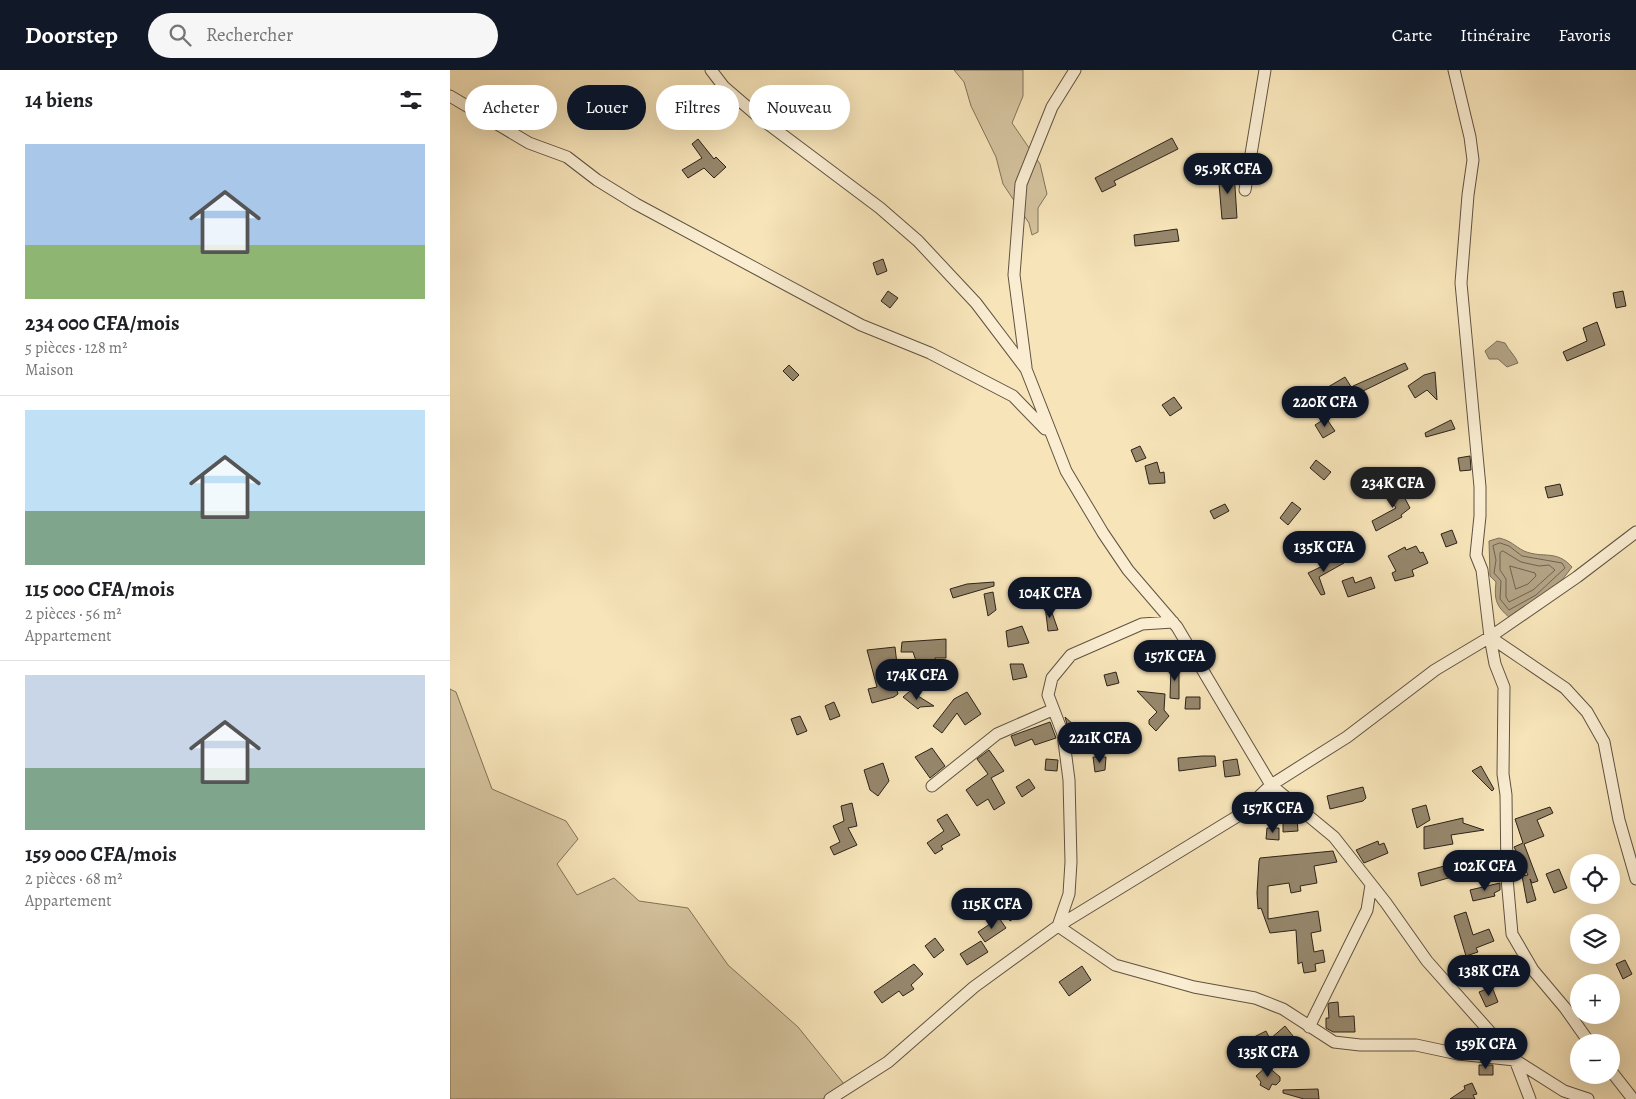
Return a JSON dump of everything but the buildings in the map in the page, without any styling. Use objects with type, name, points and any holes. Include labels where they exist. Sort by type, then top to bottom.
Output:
[{"type":"street","points":[[711,70],[724,87],[760,118],[880,208],[918,241],[976,303],[1026,369]]},
{"type":"street","points":[[1075,70],[1052,107],[1021,184],[1014,275],[1026,369],[1051,437],[1066,471],[1103,533],[1128,570],[1185,638],[1271,786],[1334,838],[1427,961],[1515,1060],[1574,1099]]},
{"type":"street","points":[[1245,190],[1265,70]]},
{"type":"street","points":[[1454,70],[1470,137],[1473,160],[1468,195],[1461,283],[1480,481],[1480,516],[1476,555],[1482,570],[1495,664],[1504,687],[1502,774],[1506,795],[1507,878],[1512,934],[1532,970],[1565,1008],[1583,1034]]},
{"type":"street","points":[[450,96],[528,143],[567,157],[597,180],[636,204],[861,325],[930,353],[1013,396],[1030,412],[1051,437]]},
{"type":"street","points":[[830,1099],[888,1062],[974,987],[1058,926],[1241,814],[1271,786],[1347,737],[1436,670],[1490,637],[1577,577],[1636,532]]},
{"type":"street","points":[[1058,926],[1069,894],[1071,842],[1069,780],[1063,734],[1052,710],[1048,695],[1052,678],[1070,655],[1142,624],[1173,622]]},
{"type":"street","points":[[1490,637],[1565,688],[1591,720],[1604,742],[1619,820],[1636,879]]},
{"type":"street","points":[[932,786],[997,734],[1052,710]]},
{"type":"street","points":[[1309,1027],[1367,910],[1371,885]]},
{"type":"street","points":[[1058,926],[1115,966],[1194,987],[1253,997],[1283,1009],[1334,1042],[1360,1045],[1416,1045],[1458,1054],[1515,1060]]},
{"type":"street","points":[[1515,1060],[1530,1099]]},
{"type":"street","points":[[1620,1082],[1634,1099]]},
{"type":"street","points":[[1564,1091],[1588,1099]]},
{"type":"shaded area","points":[[954,70],[1023,70],[1023,96],[1012,123],[1040,164],[1047,194],[1038,208],[1038,232],[1032,235],[1029,223],[1003,184],[996,157],[971,106],[964,82]]},
{"type":"shaded area","points":[[450,689],[456,692],[492,789],[566,821],[578,839],[557,864],[577,895],[614,878],[639,901],[688,908],[728,965],[798,1027],[844,1084],[823,1099],[450,1099]]},
{"type":"water","points":[[1497,341],[1505,343],[1518,363],[1507,367],[1498,359],[1489,359],[1485,351]]},
{"type":"water","points":[[1499,538],[1524,551],[1555,556],[1566,561],[1572,567],[1562,580],[1510,618],[1497,602],[1495,594],[1496,582],[1490,576],[1489,541]]}]
